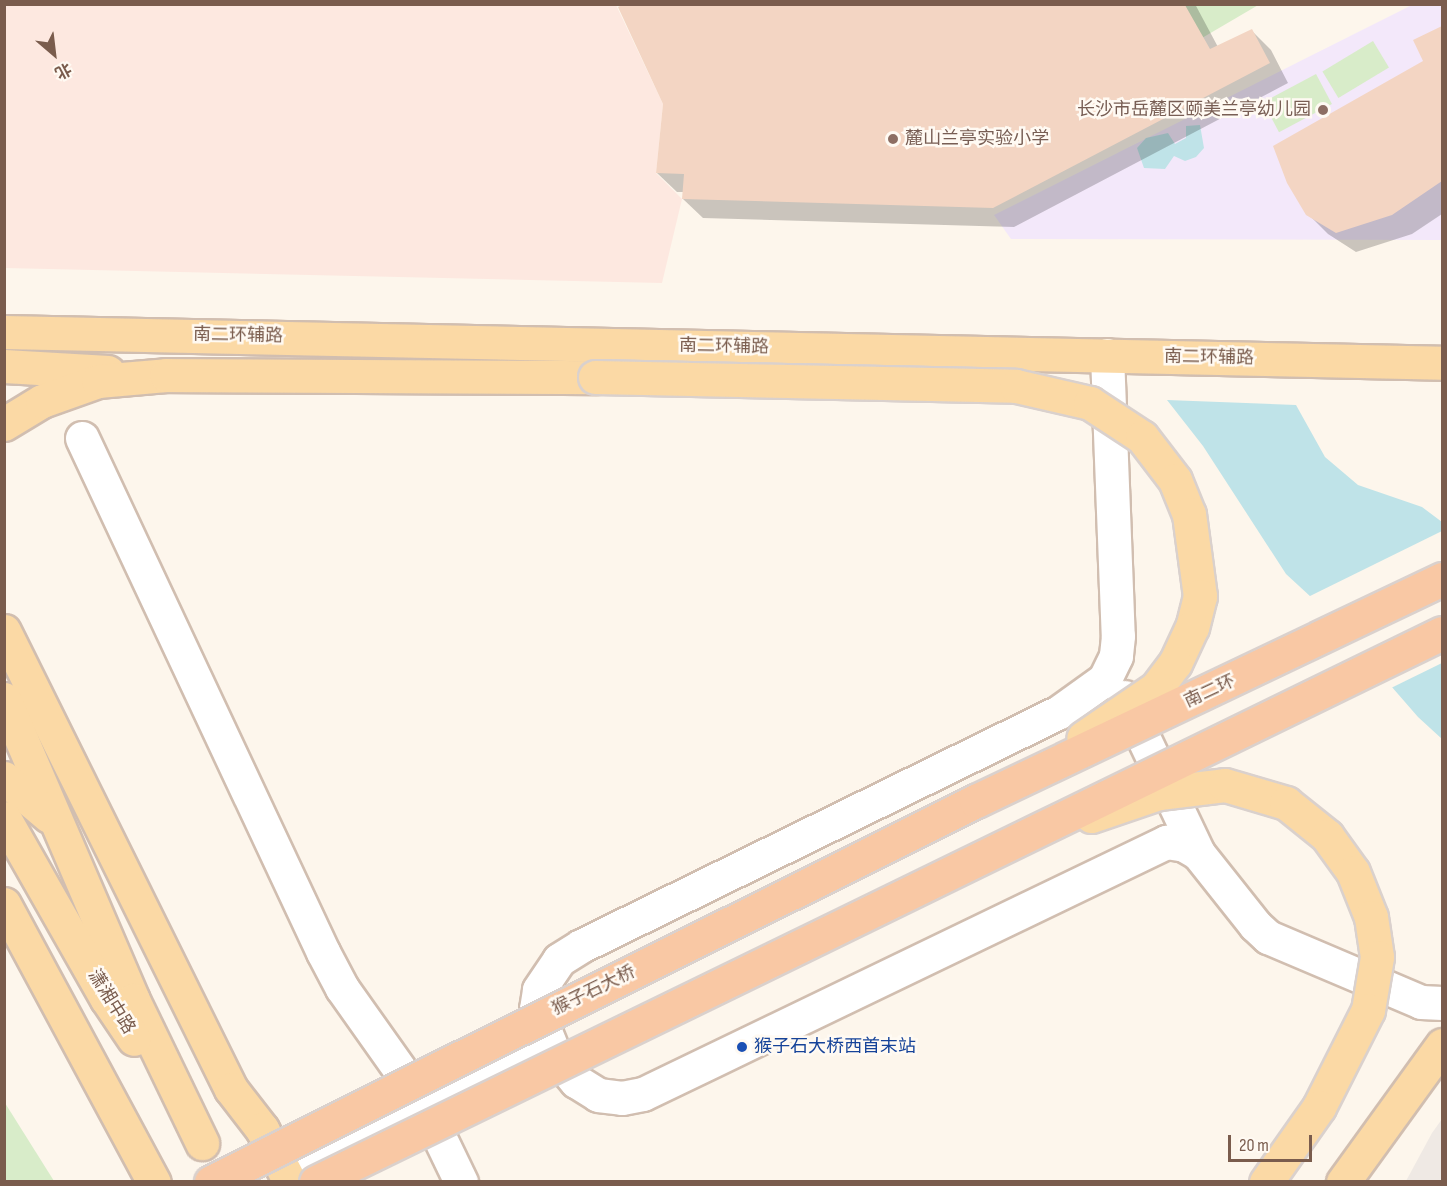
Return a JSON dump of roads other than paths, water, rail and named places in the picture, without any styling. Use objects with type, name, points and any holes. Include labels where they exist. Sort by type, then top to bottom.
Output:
[{"type":"highway","name":"南二环","points":[[976,801],[1443,579]]},
{"type":"highway","points":[[295,1173],[1001,845],[1443,633]]},
{"type":"highway","name":"猴子石大桥","points":[[211,1182],[976,801]]},
{"type":"main road","name":"南二环辅路","points":[[4,332],[1443,363]]},
{"type":"main road","points":[[4,366],[166,375],[595,377],[1016,386],[1090,403],[1142,437],[1175,480],[1189,514],[1200,596],[1183,645],[1156,688],[1111,721],[976,801]]},
{"type":"main road","points":[[4,424],[42,401],[98,381],[166,375]]},
{"type":"main road","points":[[4,631],[231,1089],[295,1173]]},
{"type":"main road","points":[[4,699],[133,1000],[202,1143]]},
{"type":"main road","points":[[4,778],[55,821],[122,867]]},
{"type":"main road","points":[[1001,845],[1159,793],[1225,785],[1286,803],[1327,836],[1353,872],[1371,917],[1377,957],[1368,1010],[1320,1107],[1266,1182]]},
{"type":"main road","name":"潇湘中路","points":[[4,818],[106,999],[202,1143],[225,1182]]},
{"type":"main road","points":[[4,903],[154,1182]]},
{"type":"main road","points":[[1343,1182],[1443,1045]]},
{"type":"street","points":[[1107,355],[1118,636],[1112,670],[1094,690],[1059,712],[581,946],[559,960],[539,990],[536,1009],[539,1024],[555,1056],[576,1081],[598,1095],[622,1098],[643,1094],[1147,849],[1166,842],[1184,845],[1198,853]]},
{"type":"street","points":[[82,438],[322,952],[342,988],[422,1101],[461,1182]]},
{"type":"street","points":[[1112,670],[1198,853],[1268,937],[1421,1002],[1443,1003]]},
{"type":"street","points":[[295,1173],[422,1101],[517,1054],[539,1024]]},
{"type":"street","points":[[517,1054],[555,1056]]},
{"type":"street","points":[[1355,1182],[1370,1148]]},
{"type":"water","points":[[1200,125],[1204,148],[1196,157],[1185,161],[1174,156],[1165,169],[1144,168],[1137,148],[1146,138],[1168,133],[1175,144],[1186,138],[1186,126]]},
{"type":"water","points":[[1167,400],[1296,405],[1325,457],[1358,485],[1422,507],[1442,522],[1442,739],[1418,717],[1324,609],[1286,574],[1203,446]]},
{"type":"place","name":"长沙市岳麓区颐美兰亭幼儿园","points":[[1323,110]]},
{"type":"place","name":"麓山兰亭实验小学","points":[[893,139]]},
{"type":"place","name":"猴子石大桥西首末站","points":[[742,1047]]}]
